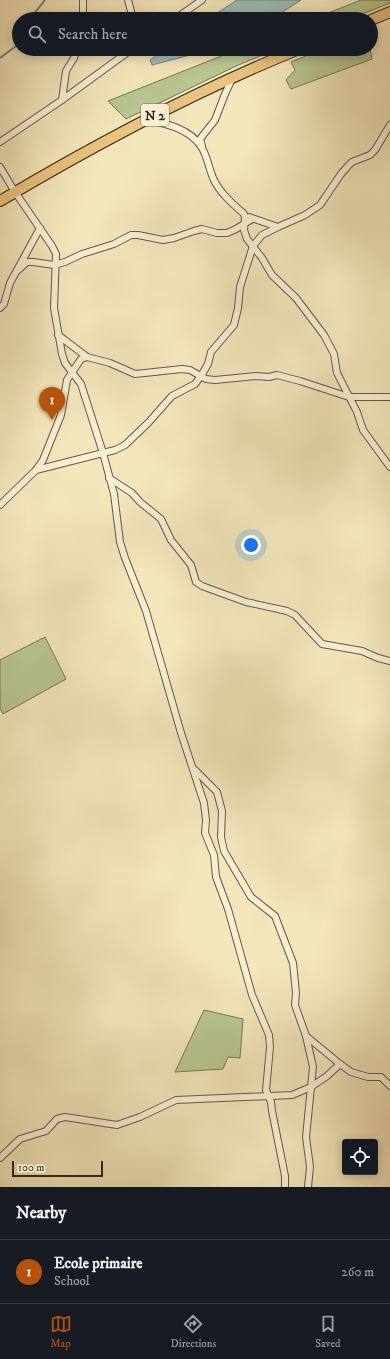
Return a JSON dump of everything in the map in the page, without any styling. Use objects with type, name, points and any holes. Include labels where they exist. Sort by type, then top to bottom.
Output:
[{"type":"main road","points":[[378,17],[390,12]]},
{"type":"main road","name":"N 2","points":[[0,200],[97,145],[145,120],[232,78],[283,56]]},
{"type":"street","points":[[83,0],[83,12]]},
{"type":"street","points":[[128,0],[131,12]]},
{"type":"street","points":[[185,12],[202,0]]},
{"type":"street","points":[[62,100],[66,71],[75,56]]},
{"type":"street","points":[[0,142],[123,56]]},
{"type":"street","points":[[232,78],[215,120],[200,139],[202,148],[213,180],[244,214],[252,219],[278,227]]},
{"type":"street","points":[[145,120],[172,126],[194,139],[202,148]]},
{"type":"street","points":[[36,470],[115,450],[125,445],[148,423],[172,396],[195,384],[208,364],[211,352],[234,325],[238,308],[240,287],[252,246],[262,235],[305,215],[320,205],[341,174],[352,162],[370,155],[375,150],[390,125]]},
{"type":"street","points":[[0,167],[56,254],[53,300],[63,359],[65,364],[81,384],[103,453],[114,494],[120,542],[124,558],[146,611],[181,733],[204,804],[206,820],[205,833],[214,855],[216,876],[228,909],[252,995],[269,1035],[270,1047],[266,1090],[272,1102],[272,1111],[285,1176],[285,1187]]},
{"type":"street","points":[[244,214],[244,230],[247,239],[262,258],[272,275],[296,298],[324,335],[334,354],[337,373],[357,412],[363,430],[390,467]]},
{"type":"street","points":[[17,271],[28,262],[56,265],[82,254],[114,244],[131,235],[164,240],[202,229],[217,233],[227,233],[252,219]]},
{"type":"street","points":[[0,308],[4,304],[10,283],[40,228]]},
{"type":"street","points":[[58,335],[87,356],[110,363],[135,374],[182,369],[190,370],[206,379],[215,380],[256,376],[269,377],[277,375],[349,397],[390,397]]},
{"type":"street","points":[[0,505],[36,470],[52,440],[58,421],[67,380],[81,359],[87,356]]},
{"type":"street","points":[[109,478],[132,493],[140,502],[161,519],[171,540],[191,565],[196,582],[202,586],[246,602],[286,611],[295,615],[322,644],[362,651],[378,658],[390,661]]},
{"type":"street","points":[[192,768],[216,792],[220,800],[222,810],[221,837],[224,851],[251,897],[275,916],[293,963],[296,993],[295,1004],[306,1036],[313,1067],[306,1137],[310,1167],[308,1187]]},
{"type":"street","points":[[306,1036],[351,1072],[381,1077],[390,1086]]},
{"type":"street","points":[[0,1158],[20,1139],[46,1131],[58,1119],[66,1117],[117,1125],[140,1117],[176,1100],[292,1096],[311,1087],[327,1076],[340,1064]]},
{"type":"green space","points":[[361,0],[390,0],[390,3],[368,12],[331,12]]},
{"type":"green space","points":[[221,56],[260,56],[236,66],[126,119],[108,101]]},
{"type":"green space","points":[[306,56],[371,56],[372,59],[291,89],[286,80],[295,70],[291,62]]},
{"type":"green space","points":[[45,637],[66,679],[3,714],[0,708],[0,660]]},
{"type":"green space","points":[[204,1010],[243,1019],[240,1058],[228,1057],[223,1069],[175,1072]]},
{"type":"water","points":[[237,0],[301,0],[283,12],[219,12]]},
{"type":"water","points":[[155,56],[186,56],[152,65],[150,60]]},
{"type":"waterway","points":[[36,12],[45,0]]},
{"type":"waterway","points":[[0,58],[12,49]]},
{"type":"place","name":"Ecole primaire","points":[[52,420]]}]
